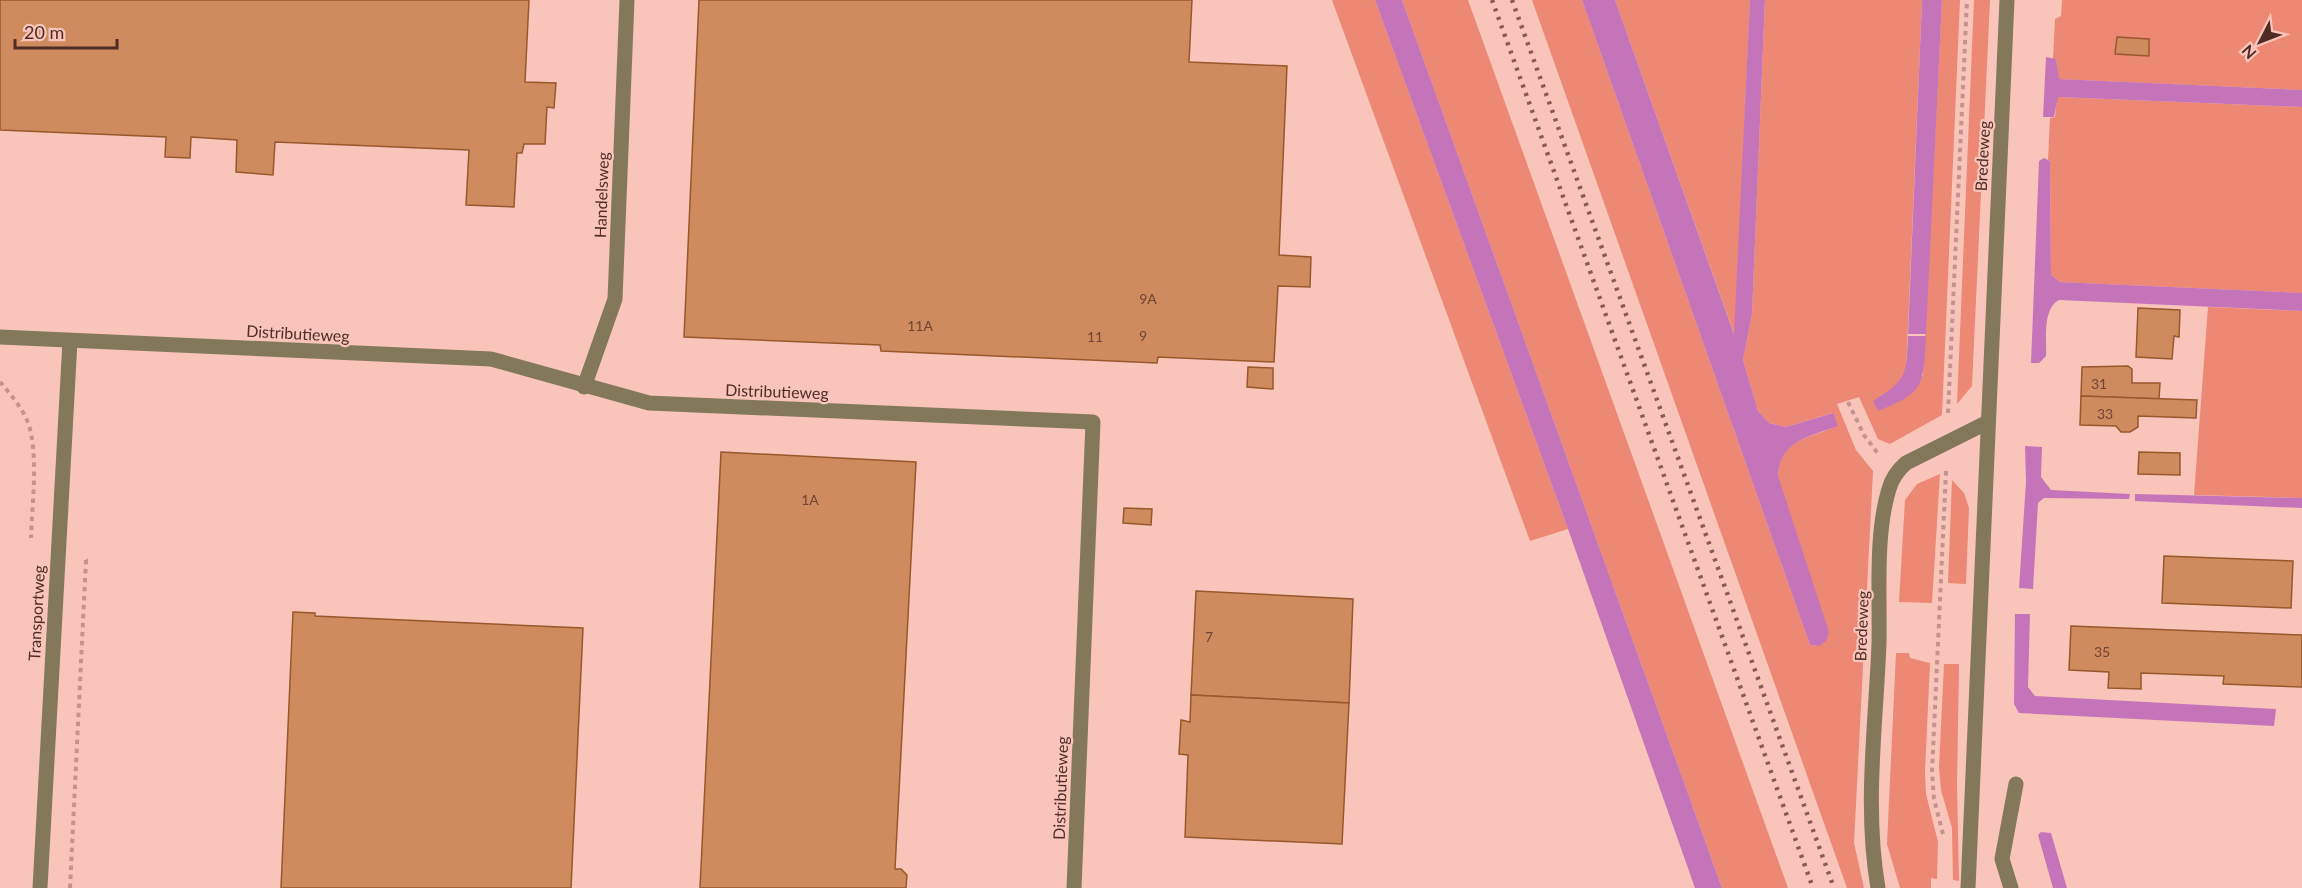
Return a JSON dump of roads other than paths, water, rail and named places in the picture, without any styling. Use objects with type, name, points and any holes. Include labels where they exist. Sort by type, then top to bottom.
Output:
[{"type":"street","name":"Handelsweg","points":[[584,387],[615,299],[627,0]]},
{"type":"street","name":"Bredeweg","points":[[1968,888],[2007,0]]},
{"type":"street","name":"Distributieweg","points":[[0,337],[491,359],[584,387],[649,403],[1093,422],[1074,888]]},
{"type":"street","name":"Transportweg","points":[[40,888],[70,341]]},
{"type":"street","name":"Bredeweg","points":[[1878,888],[1874,864],[1871,787],[1886,500],[1897,472],[1917,456],[1988,422]]},
{"type":"street","points":[[2011,888],[2002,859],[2016,784]]},
{"type":"railway","points":[[1492,0],[1813,888]]},
{"type":"railway","points":[[1512,0],[1834,888]]}]
